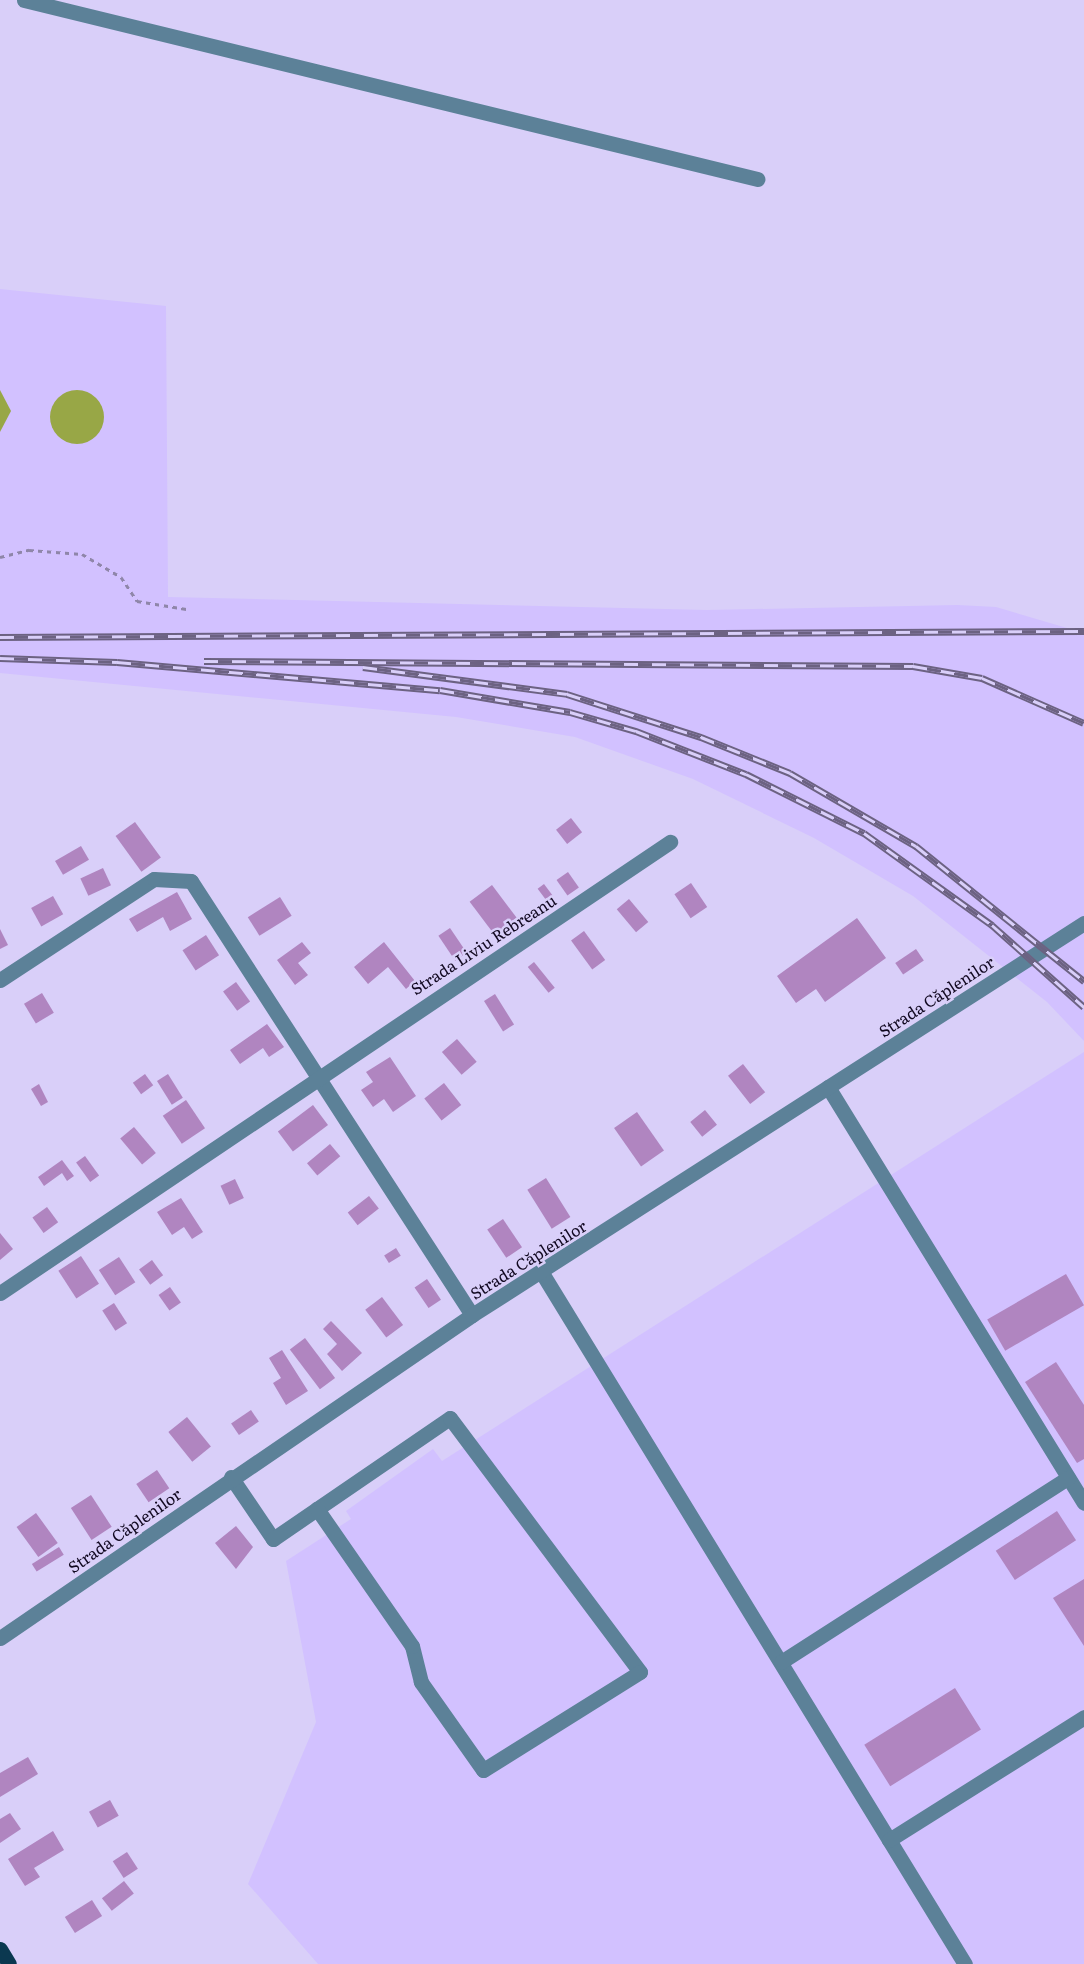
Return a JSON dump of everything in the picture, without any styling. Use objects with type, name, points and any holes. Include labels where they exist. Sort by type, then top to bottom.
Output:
[{"type":"main road","points":[[0,1948],[9,1964]]},
{"type":"street","points":[[24,0],[757,179]]},
{"type":"street","name":"Strada Liviu Rebreanu","points":[[0,1293],[316,1076],[670,842]]},
{"type":"street","points":[[0,980],[154,879],[191,881],[472,1315]]},
{"type":"street","name":"Strada Căplenilor","points":[[0,1638],[231,1477],[472,1315],[542,1273],[1084,923]]},
{"type":"street","points":[[828,1087],[1084,1503]]},
{"type":"street","points":[[542,1273],[966,1964]]},
{"type":"street","points":[[231,1477],[273,1539],[450,1418],[640,1672],[483,1770],[421,1682],[412,1646],[317,1509]]},
{"type":"street","points":[[781,1662],[1068,1478]]},
{"type":"street","points":[[890,1840],[1084,1717]]},
{"type":"path","points":[[0,557],[29,550],[82,554],[121,577],[138,601],[186,609]]},
{"type":"shaded area","points":[[0,289],[166,306],[168,597],[707,610],[957,605],[996,607],[1084,633],[1084,1041],[1047,1002],[913,896],[814,838],[693,779],[575,737],[456,717],[0,673]]},
{"type":"shaded area","points":[[0,390],[11,411],[0,432]]},
{"type":"shaded area","points":[[77,390],[87,392],[96,398],[102,407],[104,417],[102,427],[96,436],[87,442],[77,444],[67,442],[58,436],[52,427],[50,417],[52,407],[58,398],[67,392]]},
{"type":"shaded area","points":[[1084,1052],[1084,1964],[318,1964],[248,1884],[316,1722],[286,1561],[351,1519],[346,1511],[433,1449],[442,1461]]},
{"type":"building","points":[[571,818],[582,832],[567,844],[556,830]]},
{"type":"building","points":[[135,822],[161,858],[141,872],[116,836]]},
{"type":"building","points":[[81,846],[89,860],[63,875],[55,861]]},
{"type":"building","points":[[103,868],[111,885],[88,896],[80,879]]},
{"type":"building","points":[[568,872],[579,888],[567,896],[557,880]]},
{"type":"building","points":[[691,883],[707,907],[691,918],[674,894]]},
{"type":"building","points":[[544,884],[553,896],[547,901],[538,889]]},
{"type":"building","points":[[492,885],[517,918],[494,935],[470,902]]},
{"type":"building","points":[[177,892],[192,919],[170,931],[163,917],[137,932],[129,919]]},
{"type":"building","points":[[53,896],[63,914],[41,926],[31,908]]},
{"type":"building","points":[[280,897],[292,916],[259,936],[248,917]]},
{"type":"building","points":[[629,899],[648,922],[636,932],[617,909]]},
{"type":"building","points":[[857,918],[886,958],[825,1002],[816,989],[796,1003],[777,976]]},
{"type":"building","points":[[450,928],[467,953],[455,961],[438,936]]},
{"type":"building","points":[[0,929],[8,945],[0,949]]},
{"type":"building","points":[[584,931],[605,960],[592,970],[571,940]]},
{"type":"building","points":[[206,935],[219,955],[196,970],[183,950]]},
{"type":"building","points":[[302,942],[311,953],[298,963],[308,975],[295,985],[277,960]]},
{"type":"building","points":[[384,942],[415,981],[406,989],[388,967],[368,984],[354,967]]},
{"type":"building","points":[[916,949],[924,961],[903,975],[895,963]]},
{"type":"building","points":[[534,962],[555,988],[549,993],[528,967]]},
{"type":"building","points":[[236,982],[250,1001],[237,1011],[223,991]]},
{"type":"building","points":[[42,993],[54,1013],[36,1024],[24,1004]]},
{"type":"building","points":[[495,994],[514,1025],[503,1031],[484,1001]]},
{"type":"building","points":[[267,1024],[284,1047],[269,1057],[263,1048],[240,1064],[230,1050]]},
{"type":"building","points":[[457,1039],[477,1062],[462,1075],[442,1052]]},
{"type":"building","points":[[390,1057],[416,1096],[393,1112],[384,1099],[373,1107],[361,1090],[373,1082],[366,1072]]},
{"type":"building","points":[[743,1064],[765,1092],[750,1104],[728,1076]]},
{"type":"building","points":[[145,1074],[153,1085],[141,1094],[133,1083]]},
{"type":"building","points":[[168,1074],[183,1098],[172,1105],[157,1081]]},
{"type":"building","points":[[444,1083],[461,1105],[442,1120],[424,1098]]},
{"type":"building","points":[[39,1084],[48,1102],[41,1106],[31,1089]]},
{"type":"building","points":[[186,1100],[205,1128],[182,1144],[163,1116]]},
{"type":"building","points":[[313,1105],[328,1125],[293,1151],[278,1131]]},
{"type":"building","points":[[705,1110],[717,1125],[702,1137],[690,1122]]},
{"type":"building","points":[[637,1112],[664,1151],[641,1167],[614,1128]]},
{"type":"building","points":[[134,1127],[156,1153],[142,1165],[120,1139]]},
{"type":"building","points":[[330,1144],[340,1156],[317,1176],[307,1163]]},
{"type":"building","points":[[85,1156],[99,1175],[90,1182],[76,1162]]},
{"type":"building","points":[[62,1160],[74,1176],[67,1181],[62,1173],[44,1186],[38,1177]]},
{"type":"building","points":[[546,1178],[570,1217],[552,1229],[527,1190]]},
{"type":"building","points":[[235,1179],[244,1198],[229,1205],[220,1186]]},
{"type":"building","points":[[369,1196],[379,1209],[358,1225],[348,1213]]},
{"type":"building","points":[[181,1198],[203,1232],[192,1239],[184,1227],[172,1235],[157,1212]]},
{"type":"building","points":[[47,1207],[58,1222],[44,1233],[32,1218]]},
{"type":"building","points":[[503,1219],[522,1247],[506,1258],[487,1230]]},
{"type":"building","points":[[0,1233],[13,1249],[0,1260]]},
{"type":"building","points":[[396,1248],[401,1256],[389,1263],[384,1255]]},
{"type":"building","points":[[81,1256],[99,1284],[76,1298],[58,1271]]},
{"type":"building","points":[[119,1257],[135,1282],[115,1295],[99,1270]]},
{"type":"building","points":[[152,1260],[163,1275],[150,1285],[139,1269]]},
{"type":"building","points":[[1066,1274],[1084,1305],[1005,1351],[987,1320]]},
{"type":"building","points":[[427,1279],[441,1300],[429,1308],[415,1287]]},
{"type":"building","points":[[170,1287],[181,1303],[169,1311],[159,1295]]},
{"type":"building","points":[[382,1297],[403,1325],[386,1338],[365,1310]]},
{"type":"building","points":[[114,1303],[127,1323],[115,1331],[102,1311]]},
{"type":"building","points":[[331,1321],[362,1353],[342,1371],[327,1354],[337,1344],[323,1329]]},
{"type":"building","points":[[305,1338],[335,1378],[320,1389],[290,1349]]},
{"type":"building","points":[[282,1350],[308,1391],[286,1405],[273,1383],[281,1378],[269,1358]]},
{"type":"building","points":[[1056,1362],[1084,1405],[1084,1459],[1077,1463],[1025,1382]]},
{"type":"building","points":[[251,1410],[259,1422],[239,1435],[231,1423]]},
{"type":"building","points":[[187,1417],[211,1447],[192,1462],[168,1432]]},
{"type":"building","points":[[157,1470],[169,1488],[149,1502],[136,1484]]},
{"type":"building","points":[[91,1495],[112,1527],[92,1540],[71,1508]]},
{"type":"building","points":[[1057,1511],[1076,1540],[1015,1580],[996,1551]]},
{"type":"building","points":[[36,1513],[58,1543],[38,1557],[17,1527]]},
{"type":"building","points":[[236,1526],[253,1547],[236,1569],[215,1543]]},
{"type":"building","points":[[59,1547],[64,1555],[37,1572],[32,1564]]},
{"type":"building","points":[[1084,1579],[1084,1646],[1053,1598]]},
{"type":"building","points":[[955,1688],[981,1730],[890,1786],[864,1745]]},
{"type":"building","points":[[28,1757],[38,1774],[0,1797],[0,1773]]},
{"type":"building","points":[[110,1800],[119,1816],[98,1827],[89,1812]]},
{"type":"building","points":[[10,1813],[21,1829],[0,1843],[0,1819]]},
{"type":"building","points":[[53,1831],[64,1850],[34,1868],[40,1877],[25,1886],[8,1859]]},
{"type":"building","points":[[127,1852],[138,1869],[124,1878],[113,1861]]},
{"type":"building","points":[[124,1881],[134,1894],[112,1911],[102,1898]]},
{"type":"building","points":[[92,1900],[102,1916],[75,1933],[65,1917]]},
{"type":"railway","points":[[0,637],[1084,631]]},
{"type":"railway","points":[[0,658],[117,662],[440,690],[570,712],[636,731],[746,774],[864,833],[992,925],[1084,1007]]},
{"type":"railway","points":[[204,661],[913,666],[982,678],[1084,723]]},
{"type":"railway","points":[[363,667],[567,694],[701,737],[790,773],[916,846],[1084,981]]}]
